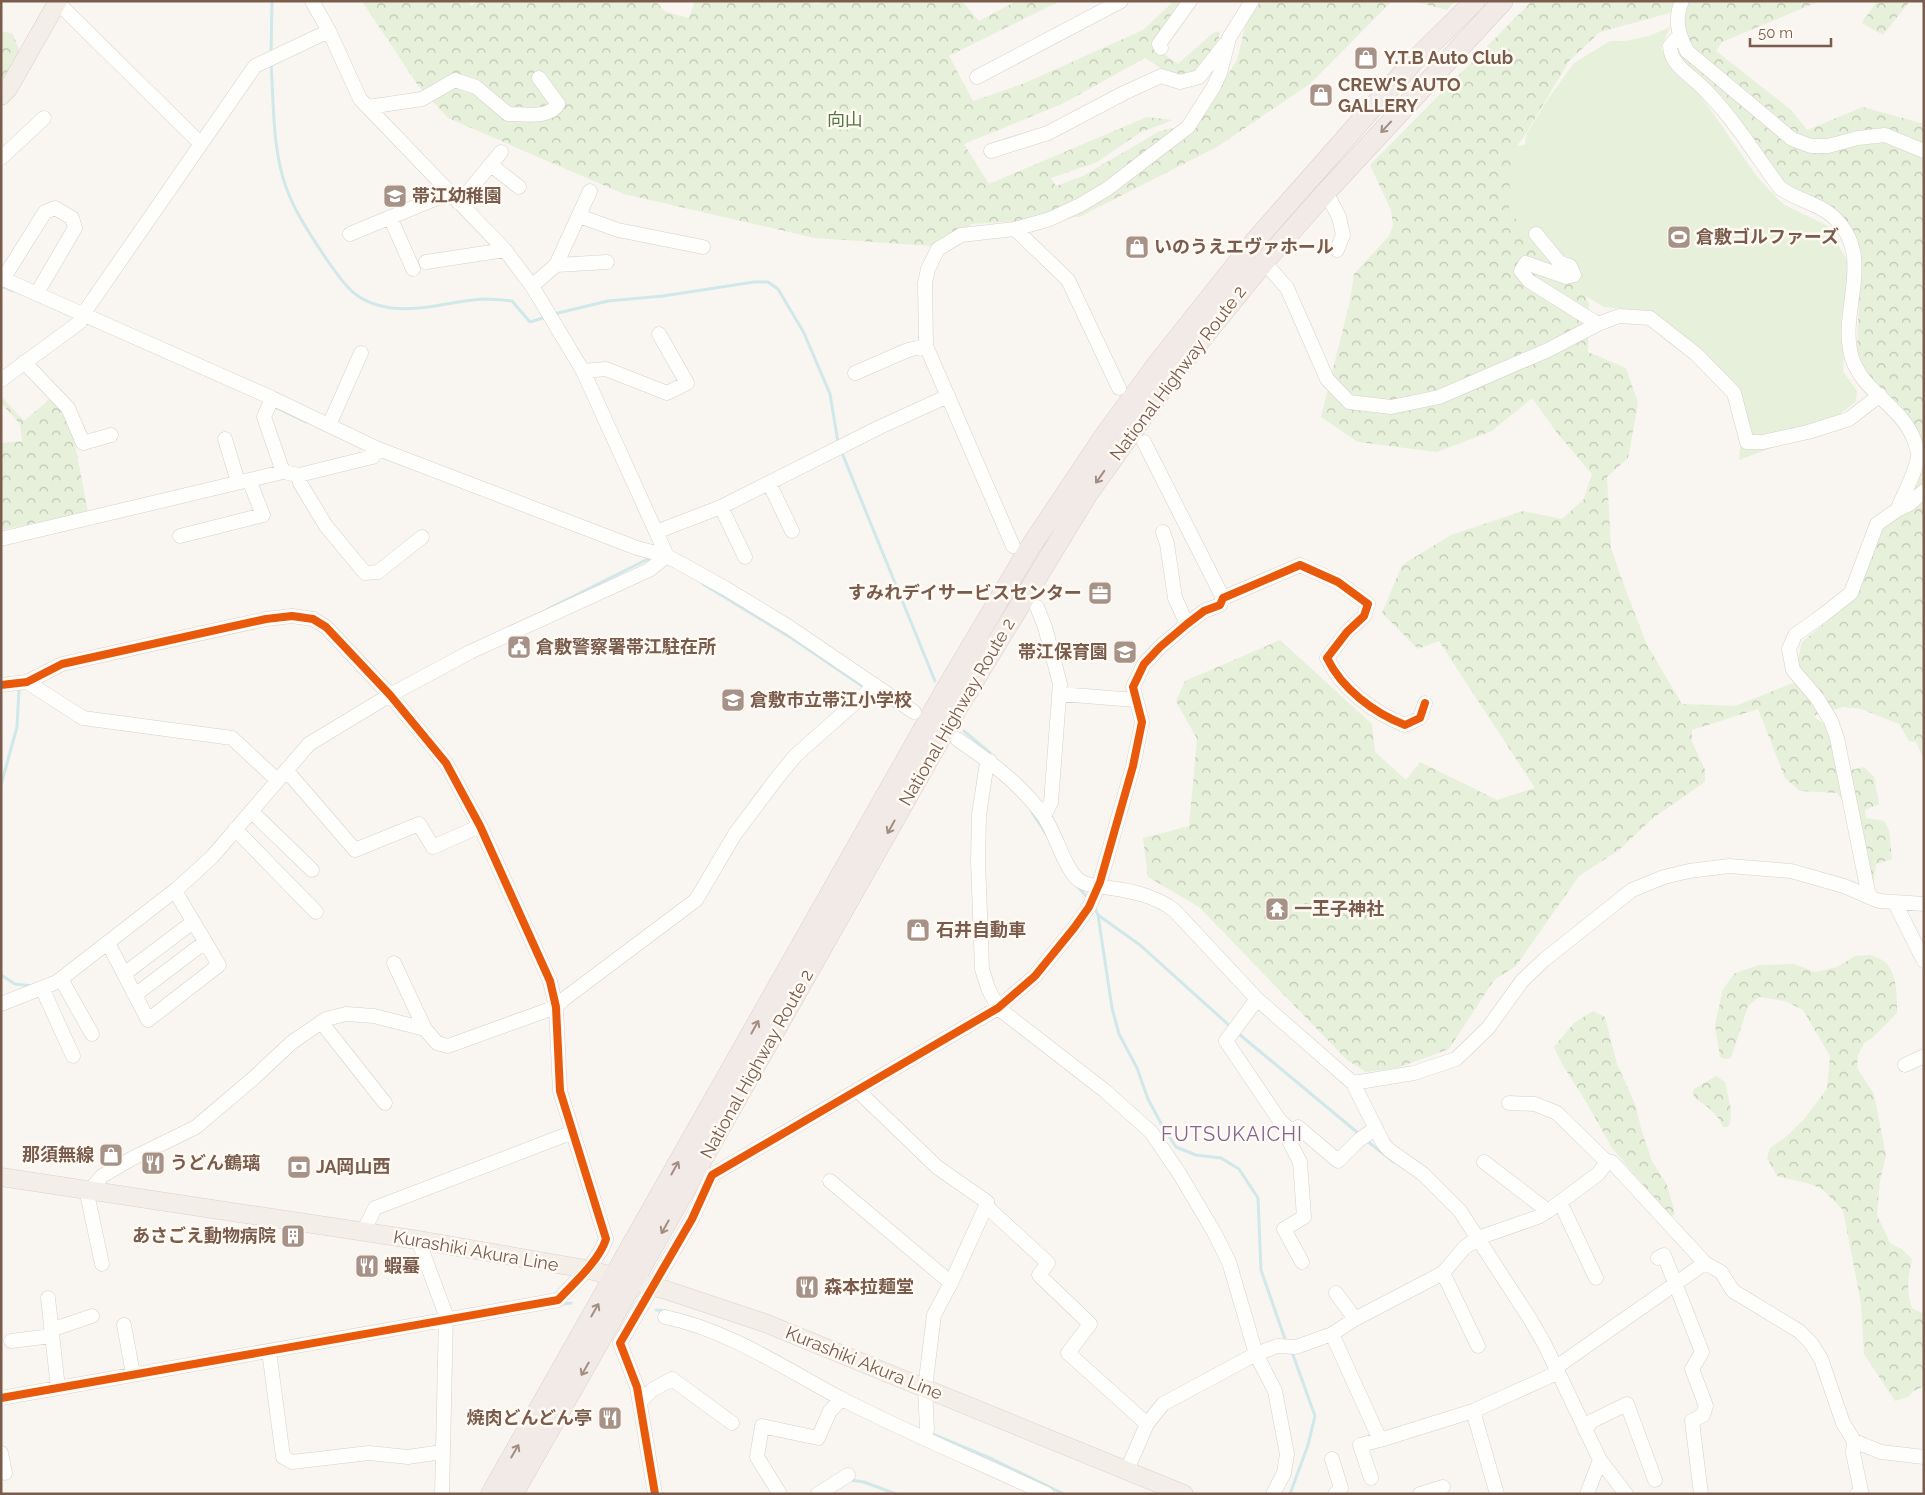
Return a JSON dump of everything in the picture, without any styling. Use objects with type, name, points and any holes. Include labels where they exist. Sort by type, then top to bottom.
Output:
[{"type":"highway","name":"National Highway Route 2","points":[[490,1494],[944,691],[1029,550],[1105,435],[1158,363],[1256,241],[1412,63],[1474,1]]},
{"type":"highway","name":"National Highway Route 2","points":[[513,1494],[643,1284],[958,707],[1087,495],[1174,373],[1264,262],[1326,192],[1503,1]]},
{"type":"main road","points":[[1,96],[8,89],[57,2]]},
{"type":"main road","name":"Kurashiki Akura Line","points":[[1,1177],[418,1240],[586,1269],[643,1284],[764,1323],[1184,1494]]},
{"type":"street","points":[[312,1],[329,31],[360,99],[505,250],[532,286],[583,371],[668,556]]},
{"type":"street","points":[[977,77],[1121,1]]},
{"type":"street","points":[[1161,48],[1159,44],[1190,1]]},
{"type":"street","points":[[991,151],[1048,133],[1161,76],[1180,82],[1199,77],[1217,56],[1252,1]]},
{"type":"street","points":[[1682,1],[1676,18],[1680,38],[1687,51],[1792,139],[1811,146],[1828,146],[1858,138],[1885,135],[1924,151]]},
{"type":"street","points":[[57,2],[200,143]]},
{"type":"street","points":[[1,380],[83,318],[200,143],[255,66],[329,31]]},
{"type":"street","points":[[1013,546],[926,346],[925,283],[928,269],[938,249],[961,235],[1015,229],[1050,219],[1094,197],[1188,127],[1203,106],[1220,72],[1229,38]]},
{"type":"street","points":[[1680,38],[1675,40],[1670,46],[1673,60],[1703,88],[1729,118],[1780,188],[1791,196],[1829,214],[1839,223],[1849,240],[1855,254],[1856,271],[1850,322],[1852,358],[1859,373],[1873,390],[1898,412],[1913,433],[1919,455],[1897,510]]},
{"type":"street","points":[[368,107],[422,99],[455,80],[476,87],[508,114],[547,113],[556,109],[558,104],[539,78]]},
{"type":"street","points":[[1,158],[44,118]]},
{"type":"street","points":[[459,203],[502,152]]},
{"type":"street","points":[[491,165],[518,187]]},
{"type":"street","points":[[532,286],[556,265],[590,191]]},
{"type":"street","points":[[1326,192],[1339,217],[1343,235],[1337,250]]},
{"type":"street","points":[[350,234],[449,193]]},
{"type":"street","points":[[36,293],[75,228],[72,218],[55,208],[45,212],[2,279],[36,293],[83,318],[270,402],[329,425],[375,452],[637,548],[668,556],[733,593],[914,712]]},
{"type":"street","points":[[579,216],[618,230],[703,247]]},
{"type":"street","points":[[390,217],[413,269]]},
{"type":"street","points":[[1015,229],[1068,280],[1119,388]]},
{"type":"street","points":[[1536,234],[1560,263],[1570,266],[1574,275],[1566,277],[1526,263],[1521,271],[1529,281],[1598,324]]},
{"type":"street","points":[[426,262],[505,250]]},
{"type":"street","points":[[556,265],[607,262]]},
{"type":"street","points":[[1264,262],[1287,288],[1327,379],[1349,402],[1391,407],[1440,397],[1548,350],[1598,324],[1619,316],[1650,318],[1696,354],[1734,393],[1747,442],[1762,442],[1808,432],[1849,418],[1880,395]]},
{"type":"street","points":[[583,371],[606,369],[667,393],[687,383],[658,334]]},
{"type":"street","points":[[855,373],[908,350],[926,346]]},
{"type":"street","points":[[329,425],[361,353]]},
{"type":"street","points":[[24,362],[68,408],[83,443],[111,435]]},
{"type":"street","points":[[656,532],[721,508],[880,427],[948,396]]},
{"type":"street","points":[[270,402],[264,417],[283,472]]},
{"type":"street","points":[[180,536],[263,515],[243,481],[225,439]]},
{"type":"street","points":[[1144,442],[1223,598]]},
{"type":"street","points":[[1,539],[283,472],[299,475],[375,452]]},
{"type":"street","points":[[299,475],[300,483],[326,526],[365,573],[378,572],[422,537]]},
{"type":"street","points":[[769,482],[792,532]]},
{"type":"street","points":[[1870,897],[1837,738],[1831,721],[1817,698],[1793,670],[1789,649],[1795,635],[1851,593],[1877,524],[1908,505],[1924,491]]},
{"type":"street","points":[[721,508],[746,557]]},
{"type":"street","points":[[1163,532],[1167,544],[1174,598],[1187,624]]},
{"type":"street","points":[[1,1004],[61,979],[175,891],[212,857],[309,744],[390,695],[470,652],[649,570],[668,556]]},
{"type":"street","points":[[655,1494],[640,1402],[632,1371],[620,1343],[643,1284],[692,1220],[712,1176],[998,1008],[1035,976],[1089,907],[1097,887],[1142,722],[1133,688],[1144,664],[1187,624],[1204,611],[1220,604],[1223,598],[1300,565],[1338,582],[1368,604],[1364,616],[1347,632],[1327,658],[1334,673],[1366,704],[1392,720],[1405,725],[1420,718],[1425,703]]},
{"type":"street","points":[[1037,607],[1045,627],[1060,684],[1051,802],[1044,816]]},
{"type":"street","points":[[1,685],[27,682],[62,664],[266,619],[292,616],[313,619],[326,627],[390,695],[446,762],[480,826],[550,981],[556,1007],[560,1091],[606,1239],[604,1247],[596,1258],[558,1300],[446,1324],[269,1355],[133,1374],[1,1398]]},
{"type":"street","points":[[27,682],[83,718],[232,738],[282,775],[355,850],[419,824],[433,847],[480,826]]},
{"type":"street","points":[[394,963],[425,1029],[437,1043],[448,1046],[556,1007],[696,900],[735,834],[796,755],[875,685]]},
{"type":"street","points":[[1059,694],[1136,700]]},
{"type":"street","points":[[957,740],[990,761],[1026,794],[1044,816],[1076,877],[1081,882],[1097,887],[1138,893],[1163,902],[1179,915],[1257,999],[1353,1083],[1389,1150],[1423,1174],[1446,1196],[1460,1211],[1478,1238],[1530,1319],[1600,1460],[1626,1494]]},
{"type":"street","points":[[990,761],[986,769],[979,815],[978,861],[982,969],[988,988],[998,1008],[1104,1090],[1151,1132],[1179,1173],[1229,1262],[1256,1354],[1275,1391],[1287,1454],[1284,1474],[1273,1494]]},
{"type":"street","points":[[251,811],[312,870]]},
{"type":"street","points":[[235,829],[316,912]]},
{"type":"street","points":[[1353,1083],[1414,1073],[1456,1059],[1488,1028],[1522,981],[1544,960],[1632,890],[1664,877],[1689,871],[1729,866],[1790,871],[1844,886],[1879,901],[1924,904]]},
{"type":"street","points":[[108,943],[148,1020],[219,965],[175,891]]},
{"type":"street","points":[[1895,903],[1924,961]]},
{"type":"street","points":[[124,974],[193,922]]},
{"type":"street","points":[[135,995],[205,942]]},
{"type":"street","points":[[61,979],[92,1034]]},
{"type":"street","points":[[42,988],[73,1056]]},
{"type":"street","points":[[1257,999],[1226,1042],[1280,1121],[1294,1133]]},
{"type":"street","points":[[102,1264],[88,1189],[102,1176],[196,1127],[256,1076],[291,1043],[321,1022],[346,1014],[374,1016],[425,1029]]},
{"type":"street","points":[[321,1022],[385,1103]]},
{"type":"street","points":[[1905,1065],[1924,1056]]},
{"type":"street","points":[[857,1090],[937,1167],[987,1202],[951,1283],[934,1315],[925,1388],[926,1434]]},
{"type":"street","points":[[1509,1103],[1535,1104],[1557,1113],[1607,1162],[1612,1162],[1705,1263],[1721,1272],[1733,1291],[1799,1331],[1812,1343],[1821,1359],[1843,1423],[1854,1441],[1853,1453],[1861,1491],[1857,1494]]},
{"type":"street","points":[[1302,1262],[1284,1228],[1304,1217],[1300,1162],[1288,1140],[1298,1127],[1338,1161],[1359,1140],[1376,1128]]},
{"type":"street","points":[[363,1232],[375,1208],[573,1132]]},
{"type":"street","points":[[1484,1162],[1548,1211]]},
{"type":"street","points":[[1127,1470],[1147,1424],[1163,1404],[1256,1354],[1277,1346],[1296,1347],[1332,1334],[1355,1319],[1443,1273],[1464,1248],[1478,1238],[1538,1217],[1548,1211],[1598,1174],[1607,1162]]},
{"type":"street","points":[[830,1182],[951,1283]]},
{"type":"street","points":[[1560,1202],[1596,1278]]},
{"type":"street","points":[[986,1206],[1048,1263],[1039,1275],[1090,1324],[1068,1353],[1147,1424]]},
{"type":"street","points":[[418,1240],[446,1311],[442,1494]]},
{"type":"street","points":[[1658,1258],[1664,1255],[1702,1352],[1692,1369],[1706,1406],[1703,1415],[1692,1421],[1701,1494]]},
{"type":"street","points":[[1371,1478],[1360,1444],[1380,1440],[1473,1410],[1556,1370],[1705,1263]]},
{"type":"street","points":[[1443,1273],[1478,1346]]},
{"type":"street","points":[[1336,1293],[1355,1319]]},
{"type":"street","points":[[48,1298],[58,1388]]},
{"type":"street","points":[[11,1340],[52,1333],[92,1316]]},
{"type":"street","points":[[665,1317],[706,1328],[729,1338],[842,1399],[926,1434],[1048,1494]]},
{"type":"street","points":[[124,1325],[133,1374]]},
{"type":"street","points":[[1332,1334],[1380,1440]]},
{"type":"street","points":[[269,1355],[283,1458],[292,1462],[369,1453],[408,1457],[442,1452]]},
{"type":"street","points":[[640,1402],[652,1390],[672,1379],[732,1423]]},
{"type":"street","points":[[780,1494],[757,1457],[762,1426],[818,1438],[830,1411],[842,1399]]},
{"type":"street","points":[[1585,1430],[1592,1420],[1627,1404],[1654,1480]]},
{"type":"street","points":[[1473,1410],[1497,1494]]},
{"type":"street","points":[[1854,1441],[1881,1452],[1924,1456]]},
{"type":"street","points":[[1,1453],[5,1473]]},
{"type":"street","points":[[1332,1459],[1341,1488],[1335,1494]]},
{"type":"street","points":[[1587,1494],[1600,1460]]},
{"type":"street","points":[[818,1494],[848,1475]]},
{"type":"street","points":[[1420,1494],[1443,1485]]},
{"type":"green space","name":"向山","points":[[362,1],[468,1],[472,6],[477,1],[655,1],[666,12],[689,18],[695,1],[803,1],[818,4],[822,1],[962,1],[979,21],[1016,1],[1060,1],[949,56],[973,101],[1025,83],[1143,30],[1174,1],[1190,1],[1150,44],[1178,64],[1213,33],[1220,31],[1217,44],[1210,57],[1196,75],[1179,80],[1145,58],[1062,104],[964,144],[989,184],[1147,117],[1173,120],[1141,132],[1097,162],[1051,178],[1056,186],[1083,176],[1158,132],[1198,122],[1237,60],[1245,27],[1258,1],[1392,1],[1311,83],[1217,147],[1079,217],[972,224],[932,246],[815,238],[624,194],[448,118],[417,84]]},
{"type":"green space","points":[[1413,1],[1455,1],[1447,10]]},
{"type":"green space","points":[[1532,1],[1820,1],[1722,42],[1716,51],[1791,110],[1807,130],[1863,107],[1924,124],[1924,760],[1916,742],[1909,741],[1899,724],[1861,709],[1843,707],[1813,716],[1824,724],[1837,759],[1851,770],[1864,767],[1874,777],[1879,804],[1865,810],[1866,818],[1884,821],[1889,830],[1892,859],[1876,864],[1874,881],[1869,885],[1844,802],[1837,793],[1800,791],[1785,778],[1758,709],[1692,730],[1692,742],[1705,770],[1705,782],[1653,818],[1619,850],[1579,876],[1516,966],[1494,980],[1449,1049],[1397,1068],[1366,1072],[1347,1060],[1199,907],[1148,877],[1143,838],[1189,826],[1197,739],[1176,701],[1185,681],[1280,640],[1372,724],[1375,752],[1406,780],[1420,762],[1497,800],[1535,788],[1439,641],[1418,649],[1382,613],[1402,565],[1451,535],[1523,511],[1562,519],[1584,499],[1592,474],[1558,434],[1532,398],[1492,431],[1437,452],[1358,442],[1321,417],[1350,301],[1354,274],[1389,236],[1393,225],[1391,210],[1370,165]],"holes":[[[1673,12],[1686,56],[1675,50],[1676,57],[1793,193],[1853,239],[1860,277],[1857,351],[1867,373],[1921,457],[1880,527],[1853,600],[1802,642],[1798,659],[1803,679],[1735,706],[1682,704],[1646,643],[1611,548],[1607,477],[1628,458],[1638,403],[1626,368],[1588,352],[1589,304],[1580,285],[1531,238],[1509,209],[1510,170],[1515,148],[1524,137],[1569,61],[1600,32]]]},
{"type":"green space","points":[[1877,1],[1910,1],[1883,35],[1862,23]]},
{"type":"green space","name":"倉敷ゴルファーズ","points":[[1670,27],[1661,48],[1669,66],[1692,83],[1758,178],[1783,204],[1828,226],[1850,266],[1843,371],[1857,391],[1856,402],[1817,431],[1739,460],[1743,414],[1738,392],[1655,313],[1604,307],[1577,291],[1533,247],[1506,207],[1507,168],[1513,146],[1525,145],[1526,135],[1548,99],[1574,63],[1610,41],[1626,41],[1649,36]]},
{"type":"green space","points":[[1,31],[13,34],[20,53],[5,78],[1,78]]},
{"type":"green space","points":[[1,396],[24,421],[51,398],[68,418],[73,434],[88,512],[1,530],[1,443],[22,441],[20,424],[1,403]]},
{"type":"green space","points":[[1870,955],[1884,961],[1889,967],[1895,980],[1897,1000],[1897,1013],[1872,1038],[1864,1043],[1858,1055],[1857,1068],[1874,1094],[1886,1156],[1880,1180],[1877,1215],[1890,1243],[1903,1250],[1912,1259],[1908,1284],[1910,1301],[1912,1308],[1924,1314],[1924,1386],[1914,1391],[1908,1397],[1895,1401],[1864,1354],[1861,1303],[1843,1210],[1822,1189],[1777,1176],[1767,1158],[1770,1148],[1786,1137],[1804,1119],[1827,1089],[1830,1056],[1803,1010],[1785,1001],[1759,997],[1748,1006],[1731,1058],[1725,1059],[1720,1057],[1715,1025],[1723,989],[1735,973],[1760,965],[1794,964],[1815,972],[1837,967],[1855,956]]},
{"type":"green space","points":[[1593,1011],[1605,1017],[1617,1064],[1635,1104],[1652,1161],[1667,1185],[1675,1213],[1672,1216],[1668,1214],[1612,1148],[1562,1064],[1554,1047],[1574,1023]]},
{"type":"green space","points":[[1716,1076],[1725,1082],[1731,1109],[1730,1124],[1727,1127],[1723,1127],[1719,1119],[1709,1108],[1695,1098],[1693,1093],[1694,1089]]},
{"type":"waterway","points":[[271,55],[272,1]]},
{"type":"waterway","points":[[271,63],[276,141],[281,172],[286,187],[294,206],[310,234],[346,286],[360,298],[379,306],[391,308],[426,307],[488,299],[512,301],[530,322],[546,317]]},
{"type":"waterway","points":[[554,314],[608,301],[663,296],[754,282],[768,282],[778,289],[804,333],[830,394],[838,442]]},
{"type":"waterway","points":[[1,286],[14,291]]},
{"type":"waterway","points":[[273,406],[306,422]]},
{"type":"waterway","points":[[842,453],[935,681]]},
{"type":"waterway","points":[[548,609],[650,558]]},
{"type":"waterway","points":[[703,584],[793,639],[862,686]]},
{"type":"waterway","points":[[1,785],[17,727],[18,689]]},
{"type":"waterway","points":[[875,695],[897,708]]},
{"type":"waterway","points":[[964,731],[990,753]]},
{"type":"waterway","points":[[1032,812],[1046,834]]},
{"type":"waterway","points":[[1077,886],[1087,897]]},
{"type":"waterway","points":[[1095,908],[1098,915],[1112,1008],[1119,1034],[1137,1068],[1148,1099],[1163,1127],[1176,1147],[1196,1155],[1221,1158],[1239,1169],[1258,1198],[1261,1270],[1285,1339]]},
{"type":"waterway","points":[[1098,915],[1140,945],[1231,1027]]},
{"type":"waterway","points":[[1,975],[15,984],[32,986]]},
{"type":"waterway","points":[[1239,1034],[1358,1133]]},
{"type":"waterway","points":[[1367,1141],[1394,1162]]},
{"type":"waterway","points":[[562,1304],[571,1303]]},
{"type":"waterway","points":[[656,1310],[666,1311]]},
{"type":"waterway","points":[[1290,1494],[1308,1445],[1315,1416],[1292,1352]]},
{"type":"waterway","points":[[930,1433],[992,1459],[1064,1494]]},
{"type":"waterway","points":[[850,1480],[864,1482],[896,1494]]},
{"type":"cycle path","points":[[655,1494],[637,1387],[620,1343],[692,1219],[712,1175],[998,1008],[1035,976],[1089,907],[1100,882],[1133,766],[1142,722],[1133,687],[1144,664],[1160,647],[1204,611],[1220,605],[1223,598],[1300,565],[1338,582],[1368,604],[1364,616],[1347,632],[1327,658],[1333,669],[1350,690],[1371,707],[1405,725],[1420,718],[1425,703]]},
{"type":"cycle path","points":[[1,685],[27,682],[62,664],[266,619],[292,616],[313,619],[326,627],[390,695],[446,763],[480,826],[550,981],[556,1007],[560,1091],[606,1239],[592,1263],[558,1300],[1,1398]]},
{"type":"place","name":"Y.T.B Auto Club","points":[[1366,58]]},
{"type":"place","name":"CREW'S AUTO GALLERY","points":[[1321,95]]},
{"type":"place","name":"帯江幼稚園","points":[[395,196]]},
{"type":"place","name":"倉敷ゴルファーズ","points":[[1679,237]]},
{"type":"place","name":"いのうえエヴァホール","points":[[1137,247]]},
{"type":"place","name":"すみれデイサービスセンター","points":[[1100,593]]},
{"type":"place","name":"倉敷警察署帯江駐在所","points":[[519,647]]},
{"type":"place","name":"帯江保育園","points":[[1125,652]]},
{"type":"place","name":"倉敷市立帯江小学校","points":[[733,700]]},
{"type":"place","name":"一王子神社","points":[[1277,909]]},
{"type":"place","name":"石井自動車","points":[[918,930]]},
{"type":"place","name":"那須無線","points":[[111,1155]]},
{"type":"place","name":"うどん鶴璃","points":[[153,1163]]},
{"type":"place","name":"JA岡山西","points":[[299,1167]]},
{"type":"place","name":"あさごえ動物病院","points":[[293,1236]]},
{"type":"place","name":"蝦蟇","points":[[367,1266]]},
{"type":"place","name":"森本拉麺堂","points":[[807,1287]]},
{"type":"place","name":"焼肉どんどん亭","points":[[610,1418]]},
{"type":"district","name":"FUTSUKAICHI","points":[[1232,1134]]}]
